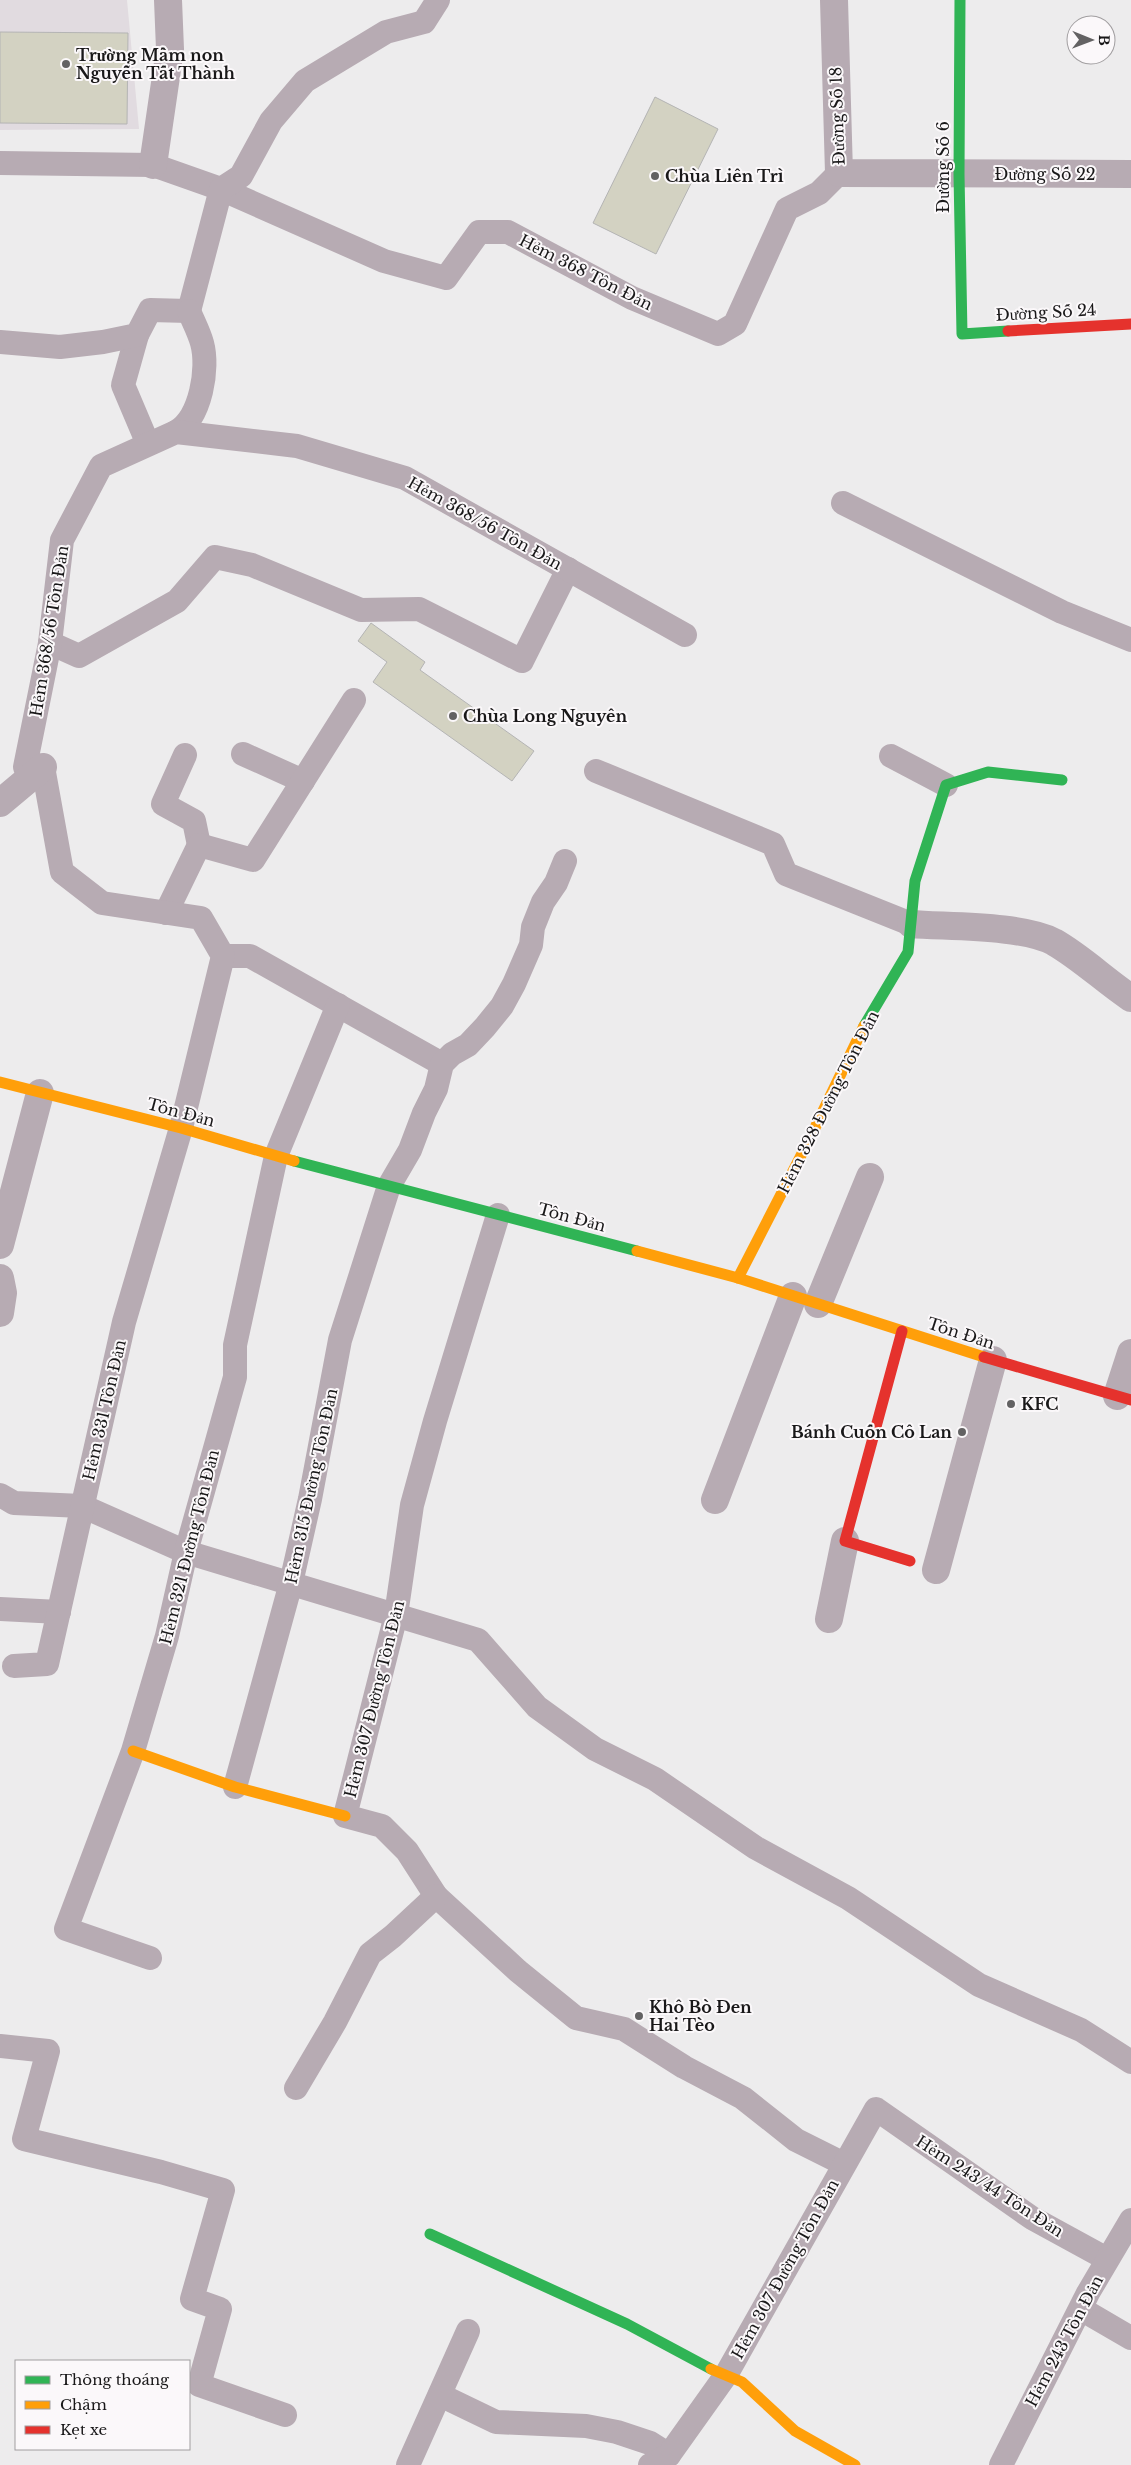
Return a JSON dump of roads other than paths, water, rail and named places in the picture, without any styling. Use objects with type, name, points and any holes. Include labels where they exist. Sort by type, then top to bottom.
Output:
[{"type":"street","points":[[153,165],[170,48],[168,0]]},
{"type":"street","name":"Đường Số 18","points":[[834,0],[839,173],[959,174]]},
{"type":"street","name":"Đường Số 6","points":[[960,0],[959,174],[962,334]]},
{"type":"street","name":"Đường Số 22","points":[[959,174],[1131,174]]},
{"type":"street","name":"Đường Số 24","points":[[962,334],[1131,324]]},
{"type":"street","points":[[0,803],[43,767]]},
{"type":"street","points":[[946,785],[988,772],[1062,780]]},
{"type":"street","name":"Hẻm 328 Đường Tôn Đản","points":[[738,1278],[811,1136],[860,1032],[908,952],[915,881],[946,785]]},
{"type":"street","points":[[911,924],[1024,932],[1052,941],[1131,998]]},
{"type":"street","name":"Tôn Đản","points":[[0,1082],[181,1128],[276,1156],[738,1278],[993,1360],[1124,1398]]},
{"type":"street","points":[[0,1245],[40,1093]]},
{"type":"street","points":[[716,1500],[805,1300],[870,1177]]},
{"type":"street","points":[[0,1278],[3,1293],[0,1309]]},
{"type":"street","points":[[829,1619],[844,1541],[902,1331]]},
{"type":"street","points":[[1124,1398],[1131,1353]]},
{"type":"street","points":[[936,1570],[993,1360]]},
{"type":"street","points":[[844,1541],[910,1562]]},
{"type":"street","points":[[134,1751],[235,1787],[345,1816]]},
{"type":"street","points":[[430,2234],[627,2324],[709,2368],[742,2382],[795,2431],[850,2464]]},
{"type":"lane","points":[[176,432],[193,413],[204,383],[202,344],[189,311],[221,189],[241,176],[270,121],[305,81],[386,32],[424,22],[438,0]]},
{"type":"lane","points":[[0,163],[153,165],[221,189]]},
{"type":"lane","name":"Hẻm 368 Tôn Đản","points":[[221,189],[384,261],[446,278],[479,232],[508,232],[632,298],[718,334],[735,324],[787,209],[819,193],[839,173]]},
{"type":"lane","points":[[148,444],[124,385],[137,335],[150,310],[189,311]]},
{"type":"lane","points":[[0,342],[60,347],[103,342],[137,335]]},
{"type":"lane","name":"Hẻm 368/56 Tôn Đản","points":[[43,767],[25,767],[50,643],[62,540],[101,466],[176,432],[297,446],[405,478],[685,635]]},
{"type":"lane","points":[[843,503],[1062,612],[1131,640]]},
{"type":"lane","points":[[50,643],[79,656],[177,601],[215,557],[252,565],[361,610],[419,609],[522,661],[568,570]]},
{"type":"lane","points":[[199,846],[253,860],[354,700]]},
{"type":"lane","points":[[166,912],[199,846],[194,821],[163,804],[185,754]]},
{"type":"lane","points":[[242,754],[304,781]]},
{"type":"lane","points":[[891,756],[946,785]]},
{"type":"lane","points":[[43,767],[62,872],[102,903],[201,918],[223,956],[181,1128]]},
{"type":"lane","points":[[596,772],[774,844],[786,874],[911,924]]},
{"type":"lane","points":[[223,956],[250,956],[442,1064],[468,1045],[502,1006],[522,968],[542,902],[556,883],[565,861]]},
{"type":"lane","name":"Hẻm 321 Đường Tôn Đản","points":[[150,1958],[66,1929],[134,1751],[167,1636],[186,1552],[234,1377],[235,1345],[276,1156],[338,1006]]},
{"type":"lane","name":"Hẻm 315 Đường Tôn Đản","points":[[235,1787],[291,1584],[310,1499],[340,1340],[389,1186],[410,1150],[424,1113],[436,1089],[442,1064]]},
{"type":"lane","name":"Hẻm 331 Tôn Đản","points":[[14,1666],[47,1664],[82,1506],[95,1459],[124,1322],[181,1128]]},
{"type":"lane","name":"Hẻm 307 Đường Tôn Đản","points":[[498,1215],[435,1421],[412,1505],[396,1615],[345,1816],[382,1826],[407,1851],[436,1896],[518,1971],[576,2018],[624,2029],[684,2067],[743,2098],[796,2140],[844,2164]]},
{"type":"lane","points":[[0,1495],[14,1503],[82,1506],[186,1552],[478,1640],[537,1707],[596,1749],[655,1779],[756,1848],[848,1898],[978,1985],[1081,2030],[1131,2062]]},
{"type":"lane","points":[[0,1610],[59,1612]]},
{"type":"lane","points":[[296,2088],[335,2022],[370,1954],[393,1936],[436,1896]]},
{"type":"lane","points":[[0,2046],[48,2051],[24,2140],[161,2172],[223,2190],[192,2299],[220,2309],[199,2385],[285,2415]]},
{"type":"lane","name":"Hẻm 307 Đường Tôn Đản","points":[[659,2460],[726,2375],[876,2109]]},
{"type":"lane","name":"Hẻm 243/44 Tôn Đản","points":[[876,2109],[1032,2218],[1107,2259]]},
{"type":"lane","name":"Hẻm 243 Tôn Đản","points":[[1001,2465],[1107,2259],[1131,2220]]},
{"type":"lane","points":[[1081,2309],[1131,2338]]},
{"type":"lane","points":[[408,2465],[468,2331]]},
{"type":"lane","points":[[440,2395],[496,2422],[586,2426],[641,2440],[659,2460]]},
{"type":"place","name":"Trường Mầm non Nguyễn Tất Thành","points":[[66,64]]},
{"type":"place","name":"Chùa Liên Trì","points":[[655,176]]},
{"type":"place","name":"Chùa Long Nguyên","points":[[453,716]]},
{"type":"place","name":"KFC","points":[[1011,1404]]},
{"type":"place","name":"Bánh Cuốn Cô Lan","points":[[962,1432]]},
{"type":"place","name":"Khô Bò Đen Hai Tèo","points":[[639,2016]]}]
